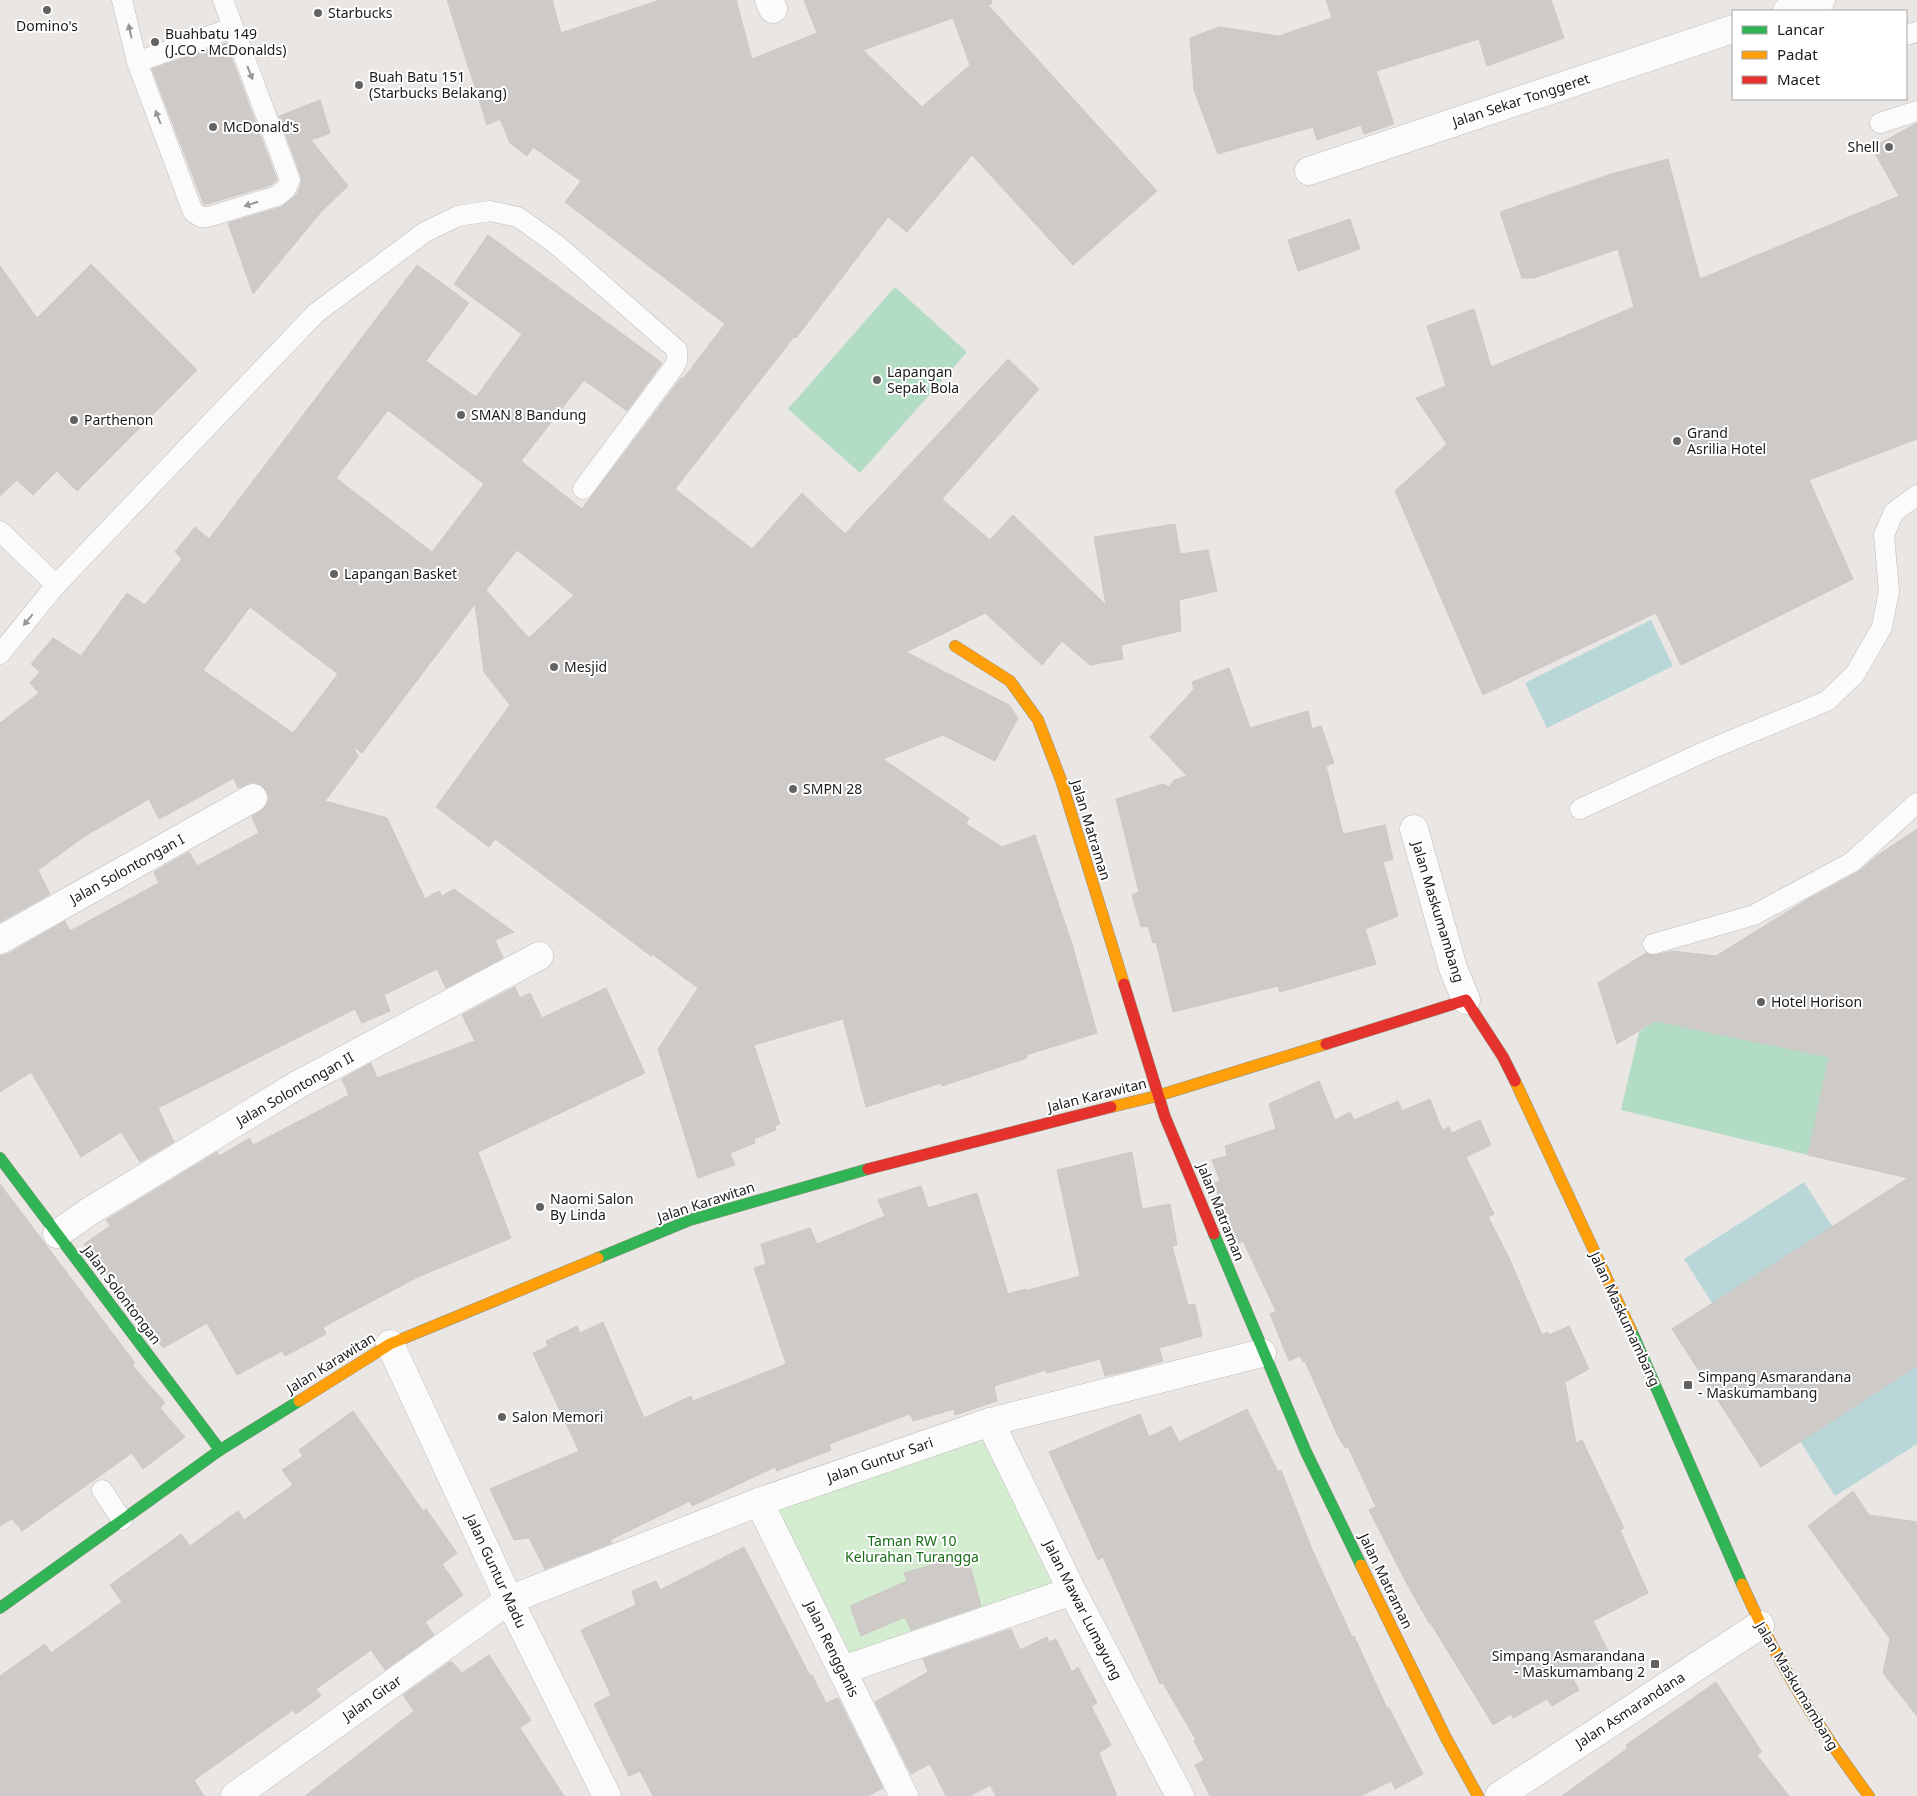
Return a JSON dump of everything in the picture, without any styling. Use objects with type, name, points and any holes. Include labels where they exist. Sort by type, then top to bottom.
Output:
[{"type":"street","points":[[1790,10],[1821,0]]},
{"type":"street","name":"Jalan Sekar Tonggeret","points":[[1309,171],[1732,29]]},
{"type":"street","name":"Jalan Matraman","points":[[955,646],[1010,681],[1038,720],[1061,780],[1157,1096],[1262,1353],[1310,1461],[1446,1738],[1478,1796]]},
{"type":"street","name":"Jalan Solontongan I","points":[[0,940],[253,798]]},
{"type":"street","name":"Jalan Maskumambang","points":[[1414,829],[1453,968],[1466,1000],[1498,1050],[1530,1110],[1666,1407],[1760,1625],[1836,1750],[1869,1796]]},
{"type":"street","name":"Jalan Solontongan II","points":[[57,1234],[90,1211],[299,1084],[539,956]]},
{"type":"street","name":"Jalan Karawitan","points":[[0,1608],[220,1450],[390,1344],[690,1220],[924,1153],[1157,1096],[1466,1000]]},
{"type":"street","name":"Jalan Solontongan","points":[[0,1158],[220,1450]]},
{"type":"street","name":"Jalan Guntur Madu","points":[[390,1344],[509,1600],[607,1796]]},
{"type":"street","name":"Jalan Guntur Sari","points":[[509,1600],[759,1502],[990,1422],[1262,1353]]},
{"type":"street","name":"Jalan Mawar Lumayung","points":[[990,1422],[1072,1591],[1180,1796]]},
{"type":"street","name":"Jalan Rengganis","points":[[759,1502],[904,1796]]},
{"type":"street","points":[[842,1670],[1072,1591]]},
{"type":"street","name":"Jalan Gitar","points":[[235,1796],[509,1600]]},
{"type":"street","name":"Jalan Asmarandana","points":[[1499,1796],[1760,1625]]},
{"type":"lane","points":[[122,0],[137,62],[193,212],[201,217],[208,217],[277,196],[286,189],[290,180],[223,0]]},
{"type":"lane","points":[[137,62],[232,28]]},
{"type":"lane","points":[[1880,123],[1910,108]]},
{"type":"lane","points":[[0,654],[56,585],[316,314],[425,232],[458,216],[490,211],[518,217],[557,245],[677,350],[677,361],[674,367],[583,489]]},
{"type":"lane","points":[[1580,809],[1706,751],[1827,701],[1855,674],[1882,627],[1889,591],[1884,535],[1894,512],[1917,495]]},
{"type":"lane","points":[[0,531],[56,585]]},
{"type":"lane","points":[[1653,944],[1754,915],[1852,862],[1917,803]]},
{"type":"lane","points":[[102,1490],[122,1520]]},
{"type":"green space","name":"Lapangan Sepak Bola","points":[[895,287],[967,352],[860,473],[788,409]]},
{"type":"green space","points":[[1655,1021],[1829,1057],[1808,1155],[1621,1110],[1639,1032]]},
{"type":"green space","name":"Taman RW 10 Kelurahan Turangga","points":[[983,1438],[1056,1585],[848,1657],[779,1509]]},
{"type":"water","points":[[1651,620],[1673,666],[1547,728],[1525,683]]},
{"type":"water","points":[[1804,1182],[1917,1359],[1917,1444],[1835,1496],[1684,1259]]},
{"type":"building","points":[[447,0],[552,0],[561,33],[660,0],[736,0],[752,59],[817,33],[804,0],[991,0],[992,4],[988,5],[1157,191],[1073,265],[972,155],[907,232],[888,217],[796,338],[794,337],[675,489],[752,549],[802,493],[845,534],[1008,359],[1039,389],[942,499],[990,540],[1013,515],[1106,605],[1094,537],[1175,524],[1180,554],[1208,550],[1217,591],[1179,600],[1181,631],[1121,645],[1123,659],[1090,665],[1062,641],[1042,665],[985,613],[906,652],[1009,705],[1018,718],[995,761],[943,735],[883,759],[969,818],[966,824],[1002,847],[1035,835],[1072,944],[1097,1033],[1026,1055],[1027,1058],[942,1086],[941,1083],[866,1107],[843,1019],[754,1045],[780,1124],[775,1126],[776,1130],[754,1139],[755,1143],[730,1153],[735,1165],[698,1178],[658,1049],[698,988],[652,954],[651,956],[495,839],[489,847],[436,807],[510,705],[484,672],[475,604],[362,753],[353,746],[358,757],[325,801],[387,818],[425,899],[439,891],[442,896],[454,889],[514,932],[495,940],[503,958],[446,988],[437,969],[384,995],[390,1011],[362,1023],[355,1009],[158,1108],[174,1142],[140,1162],[121,1132],[81,1157],[31,1072],[0,1092],[0,956],[8,954],[65,921],[70,931],[159,883],[154,872],[189,852],[197,866],[259,833],[252,817],[266,806],[269,799],[267,791],[261,785],[253,782],[238,788],[234,778],[159,819],[149,799],[85,836],[38,870],[50,894],[0,922],[0,723],[39,693],[30,683],[40,672],[31,664],[53,638],[81,656],[127,593],[145,605],[182,559],[175,552],[195,527],[209,539],[417,265],[469,303],[426,361],[476,397],[522,334],[454,284],[488,235],[662,363],[627,411],[584,380],[521,461],[582,509],[681,378],[683,379],[725,324],[565,202],[581,181],[533,147],[527,156],[510,143],[500,119],[487,125]],"holes":[[[953,18],[970,65],[922,107],[863,50]],[[388,410],[484,484],[432,552],[336,478]],[[517,550],[574,595],[529,638],[486,590]],[[250,607],[338,674],[293,733],[203,670]]]},
{"type":"building","points":[[1326,0],[1551,0],[1564,38],[1487,66],[1479,39],[1376,71],[1394,124],[1364,134],[1361,125],[1317,140],[1313,127],[1218,154],[1194,90],[1190,38],[1219,27],[1279,36],[1332,18]]},
{"type":"building","name":"McDonald's","points":[[226,43],[277,180],[271,185],[204,205],[152,69]]},
{"type":"building","points":[[320,100],[330,133],[311,140],[348,186],[322,211],[253,294],[228,223],[281,207],[297,194],[301,185],[301,176],[279,116]]},
{"type":"building","name":"Grand Asrilia Hotel","points":[[1917,123],[1917,439],[1809,480],[1853,579],[1681,665],[1656,613],[1483,695],[1395,491],[1447,444],[1416,398],[1446,386],[1427,326],[1474,309],[1491,367],[1634,307],[1618,249],[1534,278],[1522,278],[1500,212],[1611,174],[1668,159],[1700,279],[1899,196],[1872,148]]},
{"type":"building","points":[[1350,219],[1360,249],[1298,271],[1288,240]]},
{"type":"building","name":"Parthenon","points":[[91,264],[197,370],[77,491],[57,471],[33,495],[17,480],[0,496],[0,266],[37,318]]},
{"type":"building","points":[[1229,668],[1250,728],[1308,711],[1312,729],[1321,726],[1334,763],[1326,766],[1343,834],[1385,825],[1393,859],[1383,862],[1398,916],[1365,929],[1376,964],[1280,992],[1278,986],[1173,1012],[1156,942],[1153,943],[1148,926],[1141,927],[1132,895],[1139,892],[1116,799],[1163,784],[1169,787],[1174,780],[1187,776],[1150,737],[1194,689],[1192,682]]},
{"type":"building","points":[[1917,829],[1917,1366],[1761,1467],[1672,1329],[1908,1178],[1808,1155],[1829,1057],[1655,1021],[1617,1044],[1598,983],[1646,953],[1656,955],[1672,951],[1716,956],[1808,899],[1858,872],[1878,855]]},
{"type":"building","points":[[515,987],[520,998],[530,993],[542,1018],[606,988],[645,1073],[478,1152],[511,1238],[418,1277],[323,1327],[326,1334],[285,1356],[282,1351],[237,1375],[207,1323],[163,1348],[84,1244],[110,1226],[106,1220],[217,1152],[219,1156],[250,1138],[253,1145],[349,1095],[342,1079],[371,1063],[377,1078],[475,1041],[462,1015]]},
{"type":"building","points":[[1319,1081],[1335,1120],[1350,1112],[1354,1120],[1398,1101],[1402,1111],[1430,1099],[1442,1130],[1449,1127],[1452,1133],[1480,1120],[1491,1145],[1466,1157],[1494,1214],[1488,1217],[1509,1258],[1542,1335],[1548,1332],[1549,1335],[1569,1326],[1589,1369],[1565,1382],[1576,1443],[1582,1440],[1624,1528],[1620,1530],[1648,1593],[1593,1621],[1611,1657],[1572,1677],[1579,1690],[1552,1706],[1547,1699],[1513,1718],[1511,1714],[1493,1725],[1429,1623],[1406,1582],[1369,1510],[1376,1507],[1348,1447],[1345,1448],[1337,1434],[1305,1361],[1303,1362],[1300,1356],[1289,1361],[1270,1314],[1276,1311],[1243,1241],[1236,1244],[1215,1196],[1218,1195],[1214,1183],[1220,1181],[1212,1160],[1227,1156],[1225,1146],[1276,1129],[1269,1104]]},
{"type":"building","points":[[1132,1152],[1142,1209],[1170,1204],[1177,1245],[1172,1246],[1188,1305],[1195,1304],[1202,1336],[1159,1348],[1163,1361],[1105,1376],[1100,1359],[1047,1373],[1046,1370],[994,1386],[997,1401],[955,1415],[954,1409],[913,1421],[910,1414],[829,1444],[831,1450],[777,1471],[775,1467],[692,1506],[690,1501],[610,1540],[612,1543],[545,1569],[529,1538],[514,1540],[490,1489],[579,1451],[533,1353],[548,1346],[546,1341],[577,1326],[580,1333],[603,1322],[644,1418],[691,1396],[693,1401],[786,1364],[754,1268],[766,1264],[761,1244],[810,1228],[817,1244],[885,1216],[878,1200],[921,1186],[928,1208],[977,1193],[1008,1294],[1025,1289],[1025,1291],[1080,1276],[1057,1170]]},
{"type":"building","points":[[0,1184],[135,1363],[132,1365],[165,1403],[160,1408],[185,1437],[143,1469],[132,1453],[22,1531],[12,1519],[0,1526]]},
{"type":"building","points":[[1247,1409],[1278,1472],[1281,1470],[1311,1547],[1352,1637],[1354,1636],[1387,1708],[1389,1708],[1423,1774],[1395,1789],[1391,1781],[1361,1796],[1210,1796],[1195,1765],[1204,1760],[1194,1741],[1196,1740],[1163,1683],[1160,1684],[1103,1557],[1098,1560],[1049,1452],[1140,1414],[1149,1437],[1171,1426],[1179,1442]]},
{"type":"building","points":[[353,1411],[423,1511],[426,1509],[457,1553],[442,1564],[463,1595],[425,1622],[434,1635],[385,1670],[371,1650],[316,1689],[321,1696],[296,1714],[293,1710],[194,1780],[204,1796],[0,1796],[0,1676],[45,1644],[51,1653],[122,1602],[110,1585],[181,1534],[190,1546],[238,1511],[244,1520],[293,1485],[282,1470],[303,1456],[299,1450]]},
{"type":"building","points":[[1853,1491],[1869,1515],[1917,1522],[1917,1716],[1883,1673],[1890,1639],[1808,1526]]},
{"type":"building","points":[[744,1547],[810,1676],[812,1675],[826,1703],[838,1698],[883,1788],[868,1796],[653,1796],[640,1771],[629,1776],[594,1704],[611,1695],[581,1630],[636,1605],[632,1591],[656,1581],[660,1590]]},
{"type":"building","points":[[967,1554],[981,1606],[911,1630],[905,1617],[861,1636],[850,1606],[907,1581],[904,1573]]},
{"type":"building","points":[[1011,1629],[1020,1650],[1047,1637],[1049,1642],[1056,1639],[1072,1672],[1078,1667],[1097,1703],[1091,1706],[1111,1745],[1099,1753],[1117,1796],[996,1796],[990,1785],[970,1796],[946,1796],[930,1764],[911,1774],[875,1702],[928,1672],[923,1659]]},
{"type":"building","points":[[489,1655],[531,1720],[520,1728],[564,1796],[305,1796],[414,1711],[403,1695],[451,1661],[462,1673]]},
{"type":"building","points":[[1716,1682],[1762,1752],[1757,1755],[1789,1796],[1562,1796],[1628,1748],[1626,1745]]},
{"type":"traffic: fast","points":[[0,1158],[220,1450]]},
{"type":"traffic: fast","points":[[598,1258],[690,1220],[868,1169]]},
{"type":"traffic: fast","points":[[1214,1234],[1306,1452],[1361,1565]]},
{"type":"traffic: fast","points":[[1631,1330],[1742,1584]]},
{"type":"traffic: fast","points":[[0,1608],[220,1450],[299,1401]]},
{"type":"traffic: slow","points":[[955,646],[1010,681],[1038,720],[1061,780],[1124,984]]},
{"type":"traffic: slow","points":[[1111,1107],[1157,1096],[1326,1044]]},
{"type":"traffic: slow","points":[[1515,1081],[1631,1330]]},
{"type":"traffic: slow","points":[[299,1401],[390,1344],[598,1258]]},
{"type":"traffic: slow","points":[[1361,1565],[1446,1738],[1478,1796]]},
{"type":"traffic: slow","points":[[1742,1584],[1769,1640],[1800,1694],[1833,1746],[1869,1796]]},
{"type":"traffic: jam","points":[[1124,984],[1165,1117],[1214,1234]]},
{"type":"traffic: jam","points":[[1326,1044],[1466,1000],[1503,1057],[1515,1081]]},
{"type":"traffic: jam","points":[[868,1169],[1111,1107]]},
{"type":"place","name":"Domino's","points":[[47,10]]},
{"type":"place","name":"Starbucks","points":[[318,13]]},
{"type":"place","name":"Buahbatu 149 (J.CO - McDonalds)","points":[[155,42]]},
{"type":"place","name":"Buah Batu 151 (Starbucks Belakang)","points":[[359,85]]},
{"type":"place","name":"McDonald's","points":[[213,127]]},
{"type":"place","name":"Shell","points":[[1889,147]]},
{"type":"place","name":"Lapangan Sepak Bola","points":[[877,380]]},
{"type":"place","name":"SMAN 8 Bandung","points":[[461,415]]},
{"type":"place","name":"Parthenon","points":[[74,420]]},
{"type":"place","name":"Grand Asrilia Hotel","points":[[1677,441]]},
{"type":"place","name":"Lapangan Basket","points":[[334,574]]},
{"type":"place","name":"Mesjid","points":[[554,667]]},
{"type":"place","name":"SMPN 28","points":[[793,789]]},
{"type":"place","name":"Hotel Horison","points":[[1761,1002]]},
{"type":"place","name":"Naomi Salon By Linda","points":[[540,1207]]},
{"type":"place","name":"Simpang Asmarandana - Maskumambang","points":[[1688,1385]]},
{"type":"place","name":"Salon Memori","points":[[502,1417]]},
{"type":"place","name":"Simpang Asmarandana - Maskumambang 2","points":[[1655,1664]]}]
